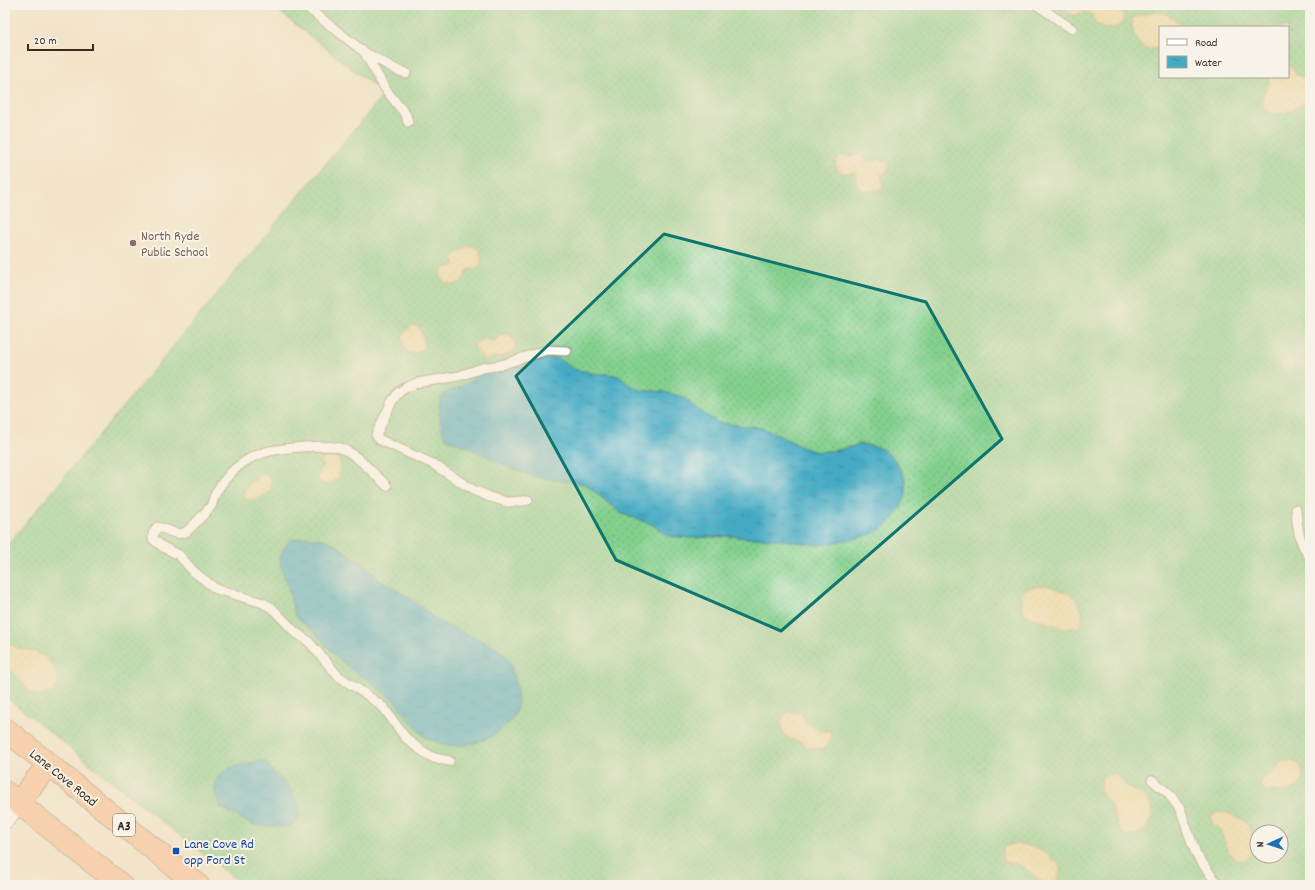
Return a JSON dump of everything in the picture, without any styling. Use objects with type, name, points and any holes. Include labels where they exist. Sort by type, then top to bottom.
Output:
[{"type":"highway","name":"Lane Cove Road","points":[[5,729],[198,885]]},
{"type":"highway","points":[[49,764],[9,804],[121,885]]},
{"type":"lane","points":[[304,5],[364,52],[397,70],[406,73]]},
{"type":"lane","points":[[1037,5],[1072,29]]},
{"type":"lane","points":[[364,52],[386,90],[406,115],[408,122]]},
{"type":"lane","points":[[528,500],[507,502],[472,490],[433,464],[380,440],[376,435],[392,401],[399,392],[407,387],[417,383],[459,376],[482,368],[501,365],[547,350],[566,352]]},
{"type":"lane","points":[[387,486],[360,460],[341,449],[319,446],[270,451],[248,460],[230,473],[215,495],[211,507],[186,532],[180,534],[173,533],[162,528],[157,528],[153,534],[153,539],[163,547],[179,555],[193,571],[216,589],[264,603],[272,608],[295,632],[316,650],[338,676],[384,708],[404,736],[414,745],[434,758],[449,761]]},
{"type":"lane","points":[[1296,509],[1301,539],[1305,551],[1310,557]]},
{"type":"lane","points":[[1152,780],[1168,793],[1180,809],[1196,854],[1218,885]]},
{"type":"highlighted area","points":[[664,234],[926,302],[1002,439],[781,631],[616,560],[516,376]]},
{"type":"green space","points":[[271,5],[1310,5],[1310,885],[242,885],[5,696],[5,548],[384,94]]},
{"type":"sand","points":[[1062,5],[1112,5],[1123,13],[1124,19],[1115,27],[1103,29],[1095,23],[1091,14],[1083,12],[1074,16],[1066,11]]},
{"type":"sand","points":[[1153,12],[1168,14],[1183,26],[1159,26],[1159,47],[1148,49],[1141,46],[1136,39],[1132,25],[1133,17]]},
{"type":"sand","points":[[1289,66],[1293,68],[1295,74],[1309,81],[1307,99],[1297,108],[1289,111],[1273,113],[1267,111],[1263,106],[1262,98],[1270,81],[1268,78],[1289,78]]},
{"type":"sand","points":[[862,155],[867,162],[880,159],[888,162],[889,165],[887,171],[881,175],[884,186],[882,189],[868,191],[861,190],[856,184],[855,172],[841,173],[835,165],[839,156]]},
{"type":"sand","points":[[469,245],[476,247],[480,252],[480,266],[476,270],[469,269],[464,278],[455,285],[446,283],[442,280],[442,269],[446,267],[453,267],[455,263],[452,257]]},
{"type":"sand","points":[[412,325],[419,327],[423,336],[424,348],[415,354],[407,352],[403,345],[403,334]]},
{"type":"sand","points":[[501,334],[511,335],[515,346],[514,350],[507,355],[483,361],[482,357],[474,348],[475,343],[483,339],[495,341]]},
{"type":"sand","points":[[333,456],[340,460],[340,474],[338,478],[330,484],[323,484],[317,477],[323,467],[321,462],[325,457]]},
{"type":"sand","points":[[259,473],[266,474],[271,480],[271,490],[255,500],[245,498],[243,491],[247,488],[250,481],[256,480],[256,476]]},
{"type":"sand","points":[[1046,585],[1068,594],[1077,601],[1083,616],[1079,627],[1064,628],[1030,617],[1024,613],[1021,605],[1023,592],[1027,588]]},
{"type":"sand","points":[[5,642],[19,648],[38,653],[50,661],[57,672],[58,684],[55,689],[50,693],[37,695],[27,689],[20,679],[5,668]]},
{"type":"sand","points":[[787,712],[796,712],[801,714],[809,725],[814,726],[820,731],[831,731],[831,738],[825,749],[807,748],[802,742],[795,741],[784,735],[781,720]]},
{"type":"sand","points":[[1284,761],[1295,762],[1301,767],[1303,774],[1300,785],[1291,790],[1282,792],[1262,789],[1260,783],[1262,780]]},
{"type":"sand","points":[[1115,773],[1126,786],[1143,794],[1148,800],[1152,810],[1149,825],[1142,832],[1135,835],[1125,834],[1119,828],[1110,804],[1099,790],[1102,777]]},
{"type":"sand","points":[[1223,812],[1235,816],[1243,820],[1249,828],[1249,857],[1247,859],[1239,860],[1231,855],[1221,832],[1212,823],[1211,817],[1214,813]]},
{"type":"sand","points":[[1012,844],[1034,847],[1052,858],[1060,866],[1058,880],[1052,883],[1042,882],[1021,866],[1002,861],[1002,849]]},
{"type":"water","points":[[557,358],[574,369],[619,376],[628,384],[639,390],[665,392],[685,398],[695,408],[718,423],[757,427],[772,432],[806,449],[817,452],[838,450],[861,444],[884,450],[894,459],[905,478],[906,493],[901,507],[888,524],[872,534],[820,545],[775,539],[732,536],[690,538],[668,536],[653,525],[622,514],[585,484],[536,477],[509,467],[466,446],[447,439],[441,424],[439,413],[441,397],[446,392],[461,387],[479,374],[523,367],[534,361]]},
{"type":"water","points":[[306,537],[324,539],[336,545],[370,569],[377,578],[408,597],[430,615],[444,624],[502,652],[510,662],[517,689],[518,703],[514,717],[506,726],[489,738],[475,743],[460,746],[441,744],[427,738],[418,730],[395,701],[336,656],[314,632],[296,617],[288,585],[281,568],[280,558],[283,549],[291,540]]},
{"type":"water","points":[[261,761],[267,763],[275,775],[286,784],[293,795],[299,808],[299,817],[295,824],[282,827],[254,825],[221,808],[215,793],[215,784],[218,777],[230,768]]},
{"type":"place","name":"North Ryde Public School","points":[[133,243]]},
{"type":"place","name":"Lane Cove Rd opp Ford St","points":[[176,851]]}]
